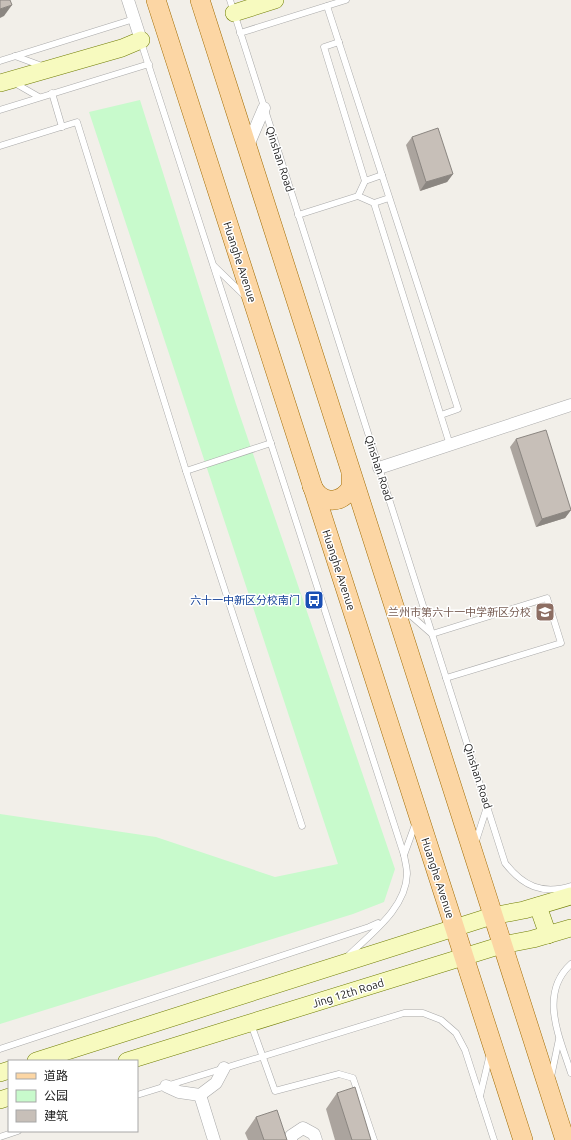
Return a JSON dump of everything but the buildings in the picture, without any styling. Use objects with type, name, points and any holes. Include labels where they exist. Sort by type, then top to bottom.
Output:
[{"type":"main road","name":"Huanghe Avenue","points":[[156,0],[523,1140]]},
{"type":"main road","points":[[200,0],[492,916],[565,1140]]},
{"type":"main road","points":[[232,6],[275,0]]},
{"type":"main road","points":[[5,82],[122,48],[141,40]]},
{"type":"main road","points":[[312,486],[321,497],[334,501],[341,498],[351,488],[352,474]]},
{"type":"main road","points":[[39,1060],[492,916],[538,906],[571,896]]},
{"type":"main road","points":[[538,906],[548,935]]},
{"type":"main road","name":"Jing 12th Road","points":[[130,1060],[502,944],[548,935],[571,928]]},
{"type":"street","points":[[128,0],[141,40]]},
{"type":"street","points":[[248,148],[264,108]]},
{"type":"street","points":[[379,468],[571,405]]},
{"type":"street","points":[[166,1086],[179,1092],[200,1095],[216,1083],[224,1068]]},
{"type":"street","points":[[200,1095],[214,1140]]},
{"type":"street","points":[[291,1140],[290,1136],[303,1128],[314,1134],[316,1140]]},
{"type":"lane","points":[[240,33],[346,0]]},
{"type":"lane","name":"Qinshan Road","points":[[232,6],[505,862],[515,875],[528,885],[544,890],[560,889],[571,886]]},
{"type":"lane","points":[[327,6],[458,409],[441,415]]},
{"type":"lane","points":[[0,61],[134,19]]},
{"type":"lane","points":[[141,40],[404,855],[407,873],[404,890],[397,906],[340,964]]},
{"type":"lane","points":[[339,42],[324,47],[365,181],[358,196]]},
{"type":"lane","points":[[15,56],[49,69]]},
{"type":"lane","points":[[0,110],[149,64]]},
{"type":"lane","points":[[5,82],[39,98]]},
{"type":"lane","points":[[52,94],[62,127]]},
{"type":"lane","points":[[0,146],[77,122],[186,471],[302,826]]},
{"type":"lane","points":[[365,181],[382,175]]},
{"type":"lane","points":[[298,215],[358,196],[374,203],[389,198]]},
{"type":"lane","points":[[374,203],[450,445]]},
{"type":"lane","points":[[213,264],[254,305]]},
{"type":"lane","points":[[186,471],[271,442]]},
{"type":"lane","points":[[391,598],[432,634],[547,598],[561,643],[446,678]]},
{"type":"lane","points":[[472,853],[488,807]]},
{"type":"lane","points":[[404,855],[418,815]]},
{"type":"lane","points":[[0,1049],[369,927],[384,919]]},
{"type":"lane","points":[[571,964],[564,971],[555,986],[552,1003],[560,1038],[571,1073]]},
{"type":"lane","points":[[138,1095],[404,1013],[423,1013],[441,1020],[456,1033],[465,1050],[494,1140]]},
{"type":"lane","points":[[250,1023],[275,1091],[338,1074],[353,1078],[374,1140]]},
{"type":"lane","points":[[548,1088],[560,1038]]},
{"type":"lane","points":[[480,1097],[492,1045]]},
{"type":"lane","points":[[0,1136],[14,1132]]},
{"type":"green space","points":[[140,100],[236,404],[395,869],[384,902],[353,914],[0,1024],[0,814],[156,837],[275,877],[338,864],[89,112]]},
{"type":"place","name":"六十一中新区分校南门","points":[[314,600]]},
{"type":"place","name":"兰州市第六十一中学新区分校","points":[[545,612]]}]
